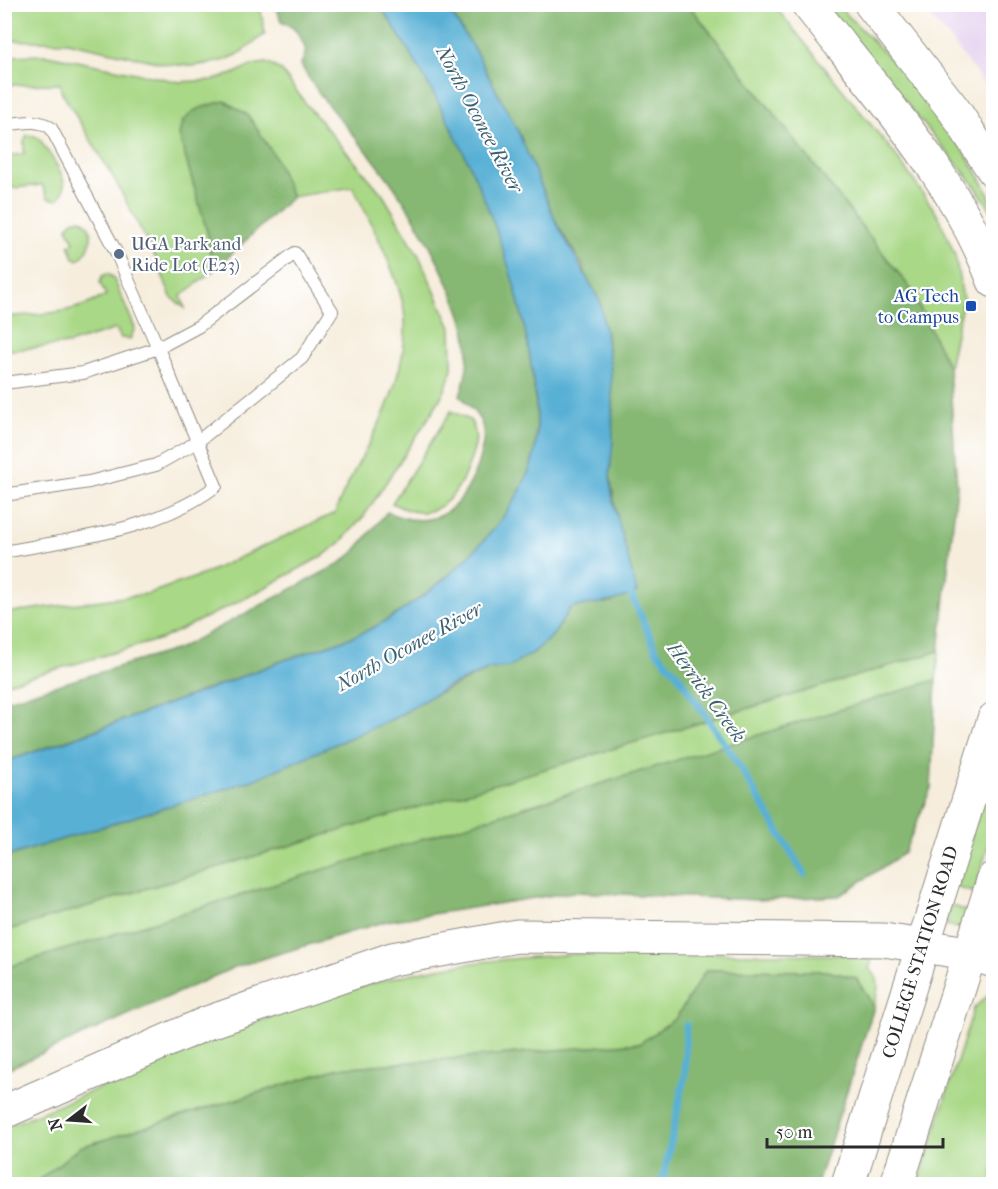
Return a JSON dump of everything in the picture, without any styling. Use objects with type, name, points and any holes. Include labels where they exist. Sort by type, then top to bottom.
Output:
[{"type":"main road","points":[[808,4],[936,170],[964,218],[993,281]]},
{"type":"main road","points":[[871,4],[954,110],[993,171]]},
{"type":"main road","name":"COLLEGE STATION ROAD","points":[[848,1185],[993,719]]},
{"type":"main road","points":[[897,1185],[981,957],[993,881]]},
{"type":"main road","points":[[4,1112],[207,1023],[359,970],[392,959],[517,936],[730,936],[884,940],[981,957]]},
{"type":"lane","points":[[4,125],[33,122],[44,123],[51,128],[116,252],[216,486],[194,503],[131,526],[4,552]]},
{"type":"lane","points":[[4,383],[83,373],[158,348],[199,326],[295,253],[332,311],[302,358],[197,442],[156,465],[89,482],[4,495]]},
{"type":"shaded area","points":[[918,5],[993,5],[993,96],[949,37]]},
{"type":"green space","points":[[5,4],[260,5],[265,34],[237,55],[222,61],[194,66],[166,64],[67,42],[5,40]]},
{"type":"green space","points":[[276,5],[380,5],[406,46],[454,132],[494,222],[510,269],[522,316],[531,364],[537,420],[534,454],[525,480],[510,507],[467,558],[415,602],[389,619],[343,640],[5,762],[4,701],[178,649],[339,564],[354,552],[387,512],[403,518],[418,520],[444,514],[463,495],[477,466],[483,430],[478,417],[460,395],[465,379],[468,350],[464,323],[454,296],[431,248],[403,201],[371,156],[308,77],[301,65],[306,51],[302,41],[294,29],[281,21]]},
{"type":"green space","points":[[446,5],[689,5],[910,288],[949,368],[957,487],[939,651],[5,931],[5,857],[253,780],[395,718],[424,700],[490,669],[509,666],[533,653],[554,634],[570,608],[592,603],[612,603],[619,527],[610,475],[613,405],[607,335],[583,266],[557,224],[518,131],[474,49]]},
{"type":"green space","points":[[689,5],[774,5],[894,153],[938,215],[955,255],[963,299],[949,368],[910,288]]},
{"type":"green space","points":[[825,5],[837,5],[894,63],[946,125],[982,181],[990,197],[993,213],[975,186]]},
{"type":"green space","points":[[47,55],[180,82],[212,80],[252,65],[266,63],[281,70],[306,104],[383,195],[419,256],[451,328],[452,369],[445,390],[431,414],[364,516],[340,543],[324,555],[246,598],[161,639],[5,684],[5,613],[147,594],[202,575],[335,513],[389,400],[400,366],[405,330],[403,303],[392,269],[353,187],[292,197],[274,155],[182,121],[179,135],[208,235],[212,272],[181,296],[185,308],[171,297],[156,259],[115,180],[61,91],[60,84],[5,85],[5,56]]},
{"type":"green space","points":[[225,101],[248,115],[274,155],[292,197],[212,272],[208,235],[179,135],[185,119],[195,110]]},
{"type":"green space","points":[[27,135],[35,136],[41,141],[60,171],[64,187],[57,200],[48,198],[42,185],[5,189],[5,156],[24,154],[24,141]]},
{"type":"green space","points":[[81,219],[89,228],[91,240],[87,251],[78,260],[74,258],[69,245],[74,242],[67,227],[73,221]]},
{"type":"green space","points":[[107,274],[113,277],[135,328],[130,339],[121,338],[116,329],[68,344],[5,351],[5,317],[70,310],[94,301],[106,295],[100,283],[102,276]]},
{"type":"green space","points":[[451,411],[470,420],[476,437],[471,458],[457,489],[449,499],[430,511],[419,512],[392,503]]},
{"type":"green space","points":[[939,651],[936,680],[5,968],[5,931]]},
{"type":"green space","points":[[936,680],[931,788],[904,853],[839,896],[758,900],[573,892],[387,921],[235,967],[5,1070],[5,968]]},
{"type":"green space","points":[[993,765],[993,830],[974,893],[956,887]]},
{"type":"green space","points":[[951,905],[967,911],[961,929],[946,925]]},
{"type":"green space","points":[[608,952],[845,955],[872,960],[869,969],[878,981],[877,991],[874,1007],[856,978],[826,971],[706,970],[676,1018],[640,1043],[339,1068],[80,1147],[34,1184],[5,1184],[5,1127],[263,1020],[369,984],[423,971],[492,961]]},
{"type":"green space","points":[[706,970],[826,971],[856,978],[874,1007],[817,1184],[34,1184],[80,1147],[339,1068],[640,1043],[676,1018]]},
{"type":"green space","points":[[993,991],[993,1184],[918,1184],[974,1008]]},
{"type":"water","name":"North Oconee River","points":[[380,5],[446,5],[474,49],[518,131],[557,224],[600,301],[611,370],[613,440],[610,475],[613,500],[637,592],[611,601],[570,608],[554,634],[533,653],[509,667],[490,669],[445,688],[395,718],[253,780],[5,857],[5,762],[342,641],[389,619],[415,602],[467,558],[510,507],[525,481],[534,454],[537,412],[523,321],[510,273],[495,226],[455,134]]},
{"type":"waterway","name":"Herrick Creek","points":[[628,588],[657,652],[678,675],[735,759],[804,874]]},
{"type":"waterway","points":[[662,1184],[685,1075],[686,1025]]},
{"type":"place","name":"UGA Park and Ride Lot (E23)","points":[[119,254]]},
{"type":"place","name":"AG Tech to Campus","points":[[971,306]]}]
